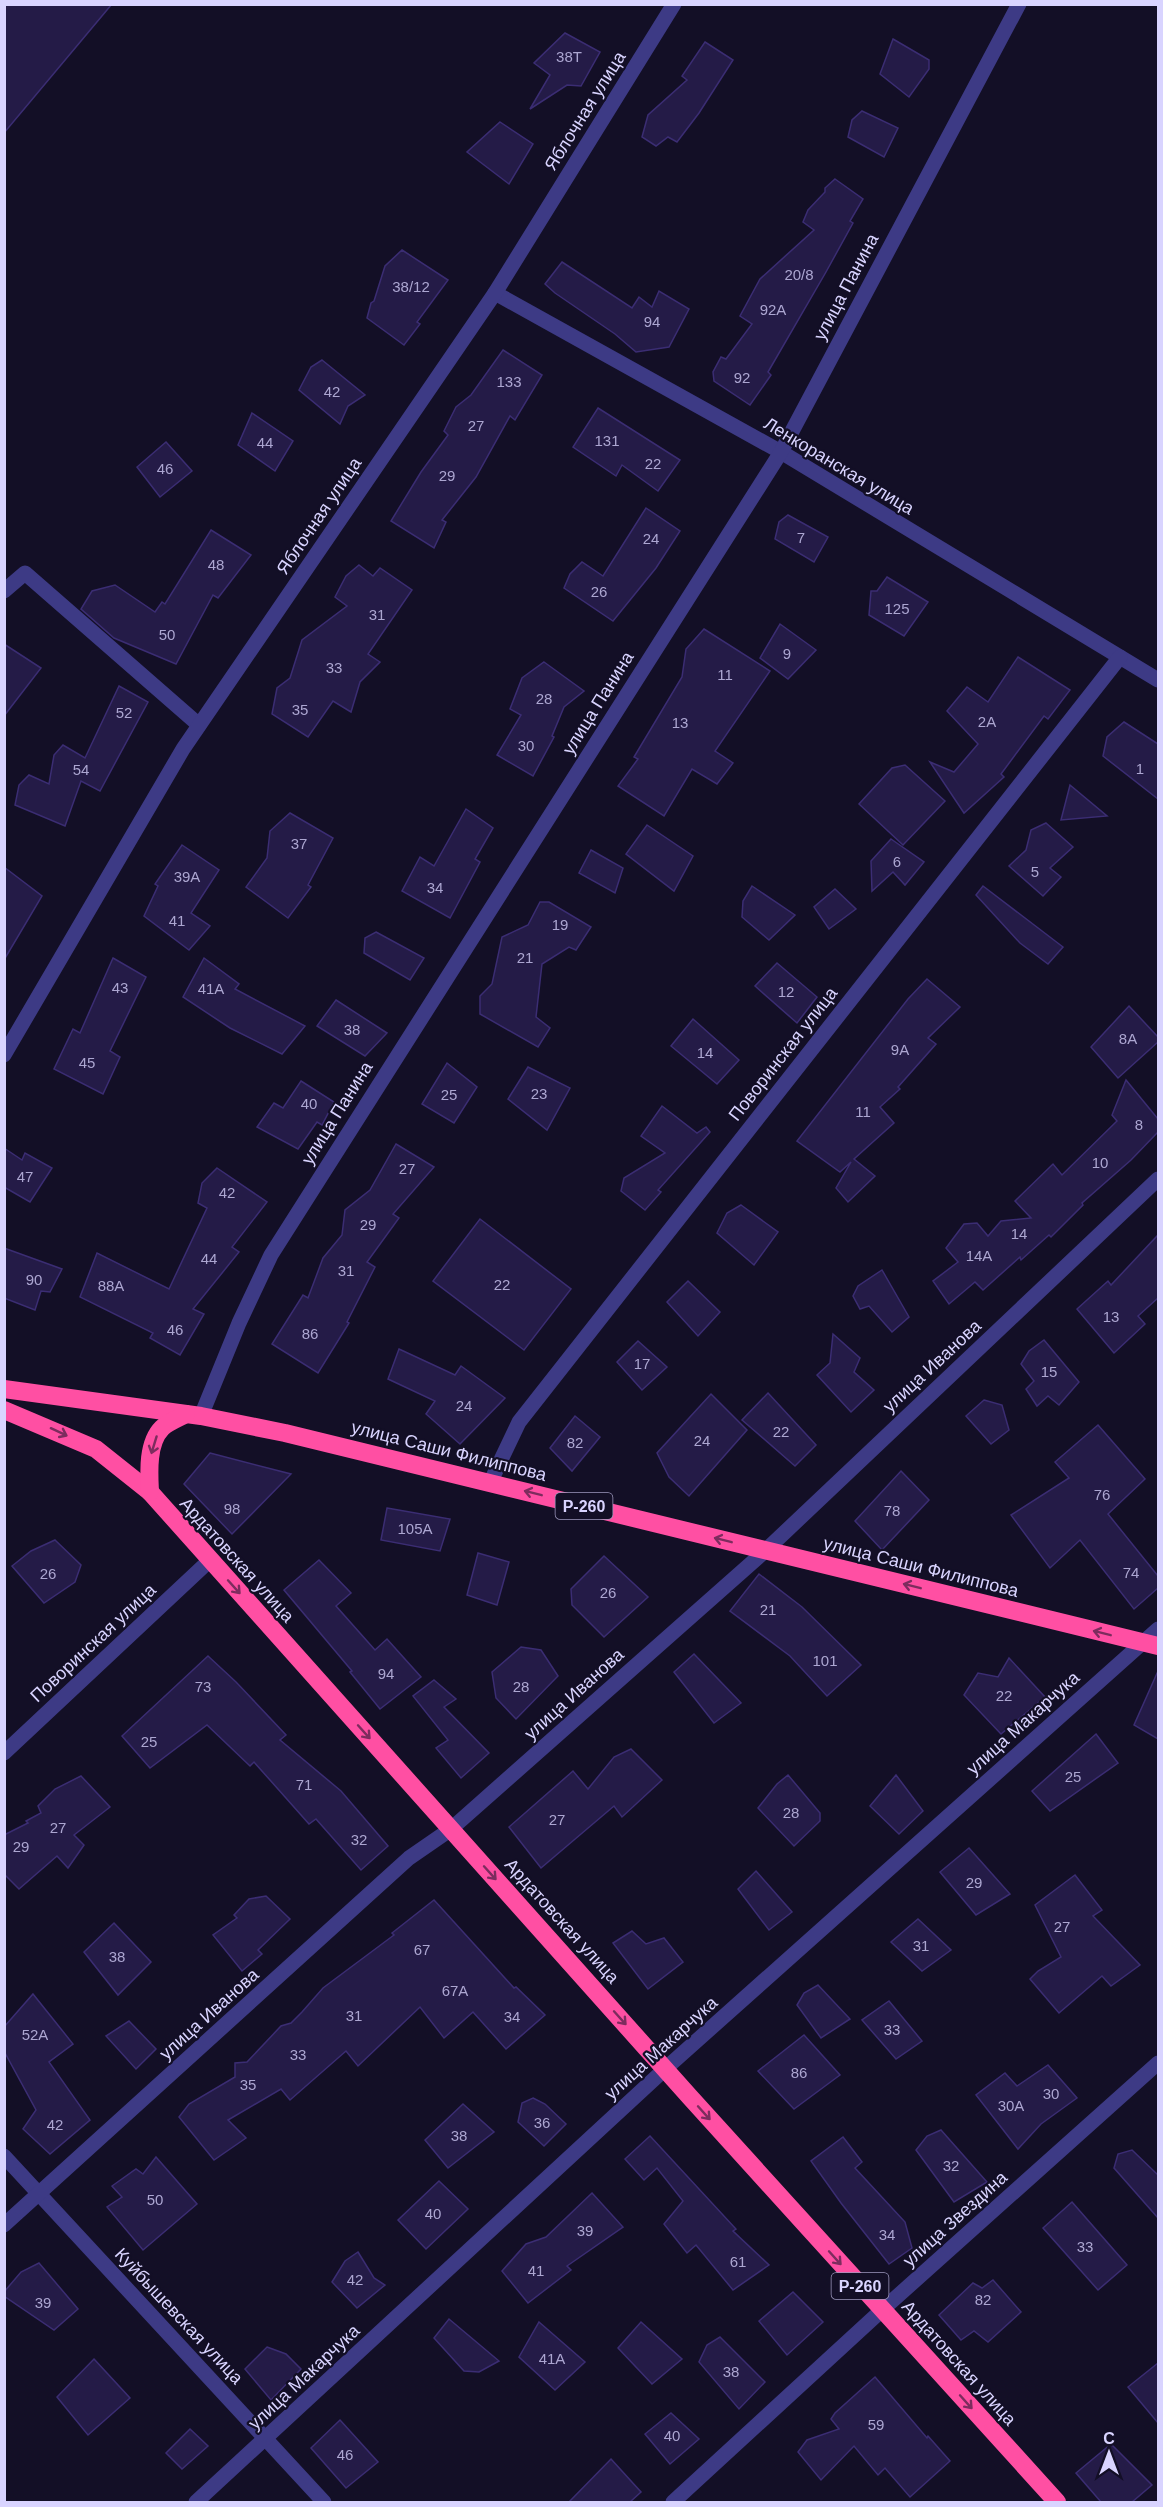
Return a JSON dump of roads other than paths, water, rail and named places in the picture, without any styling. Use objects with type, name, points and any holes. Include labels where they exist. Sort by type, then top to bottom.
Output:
[{"type":"highway","name":"улица Саши Филиппова","points":[[4,1389],[194,1415],[285,1433],[1151,1645]]},
{"type":"highway","name":"Ардатовская улица","points":[[4,1410],[96,1449],[150,1492],[209,1561],[665,2069],[1057,2502]]},
{"type":"highway","points":[[150,1492],[149,1473],[156,1437],[163,1427],[194,1415]]},
{"type":"street","name":"Яблочная улица","points":[[4,1055],[183,749],[495,293],[674,4]]},
{"type":"street","name":"улица Панина","points":[[194,1415],[271,1255],[781,452],[1019,4]]},
{"type":"street","name":"Ленкоранская улица","points":[[495,293],[781,452],[1158,680]]},
{"type":"street","points":[[4,591],[25,573],[199,725]]},
{"type":"street","name":"Поворинская улица","points":[[490,1483],[519,1422],[1120,657]]},
{"type":"street","name":"улица Иванова","points":[[4,2225],[409,1858],[451,1829],[765,1551],[1158,1179]]},
{"type":"street","name":"Поворинская улица","points":[[4,1753],[209,1561]]},
{"type":"street","name":"улица Макарчука","points":[[196,2502],[665,2069],[1151,1645],[1158,1629]]},
{"type":"street","name":"улица Звездина","points":[[673,2502],[882,2310],[1158,2063]]},
{"type":"street","name":"Куйбышевская улица","points":[[4,2156],[324,2502]]}]
